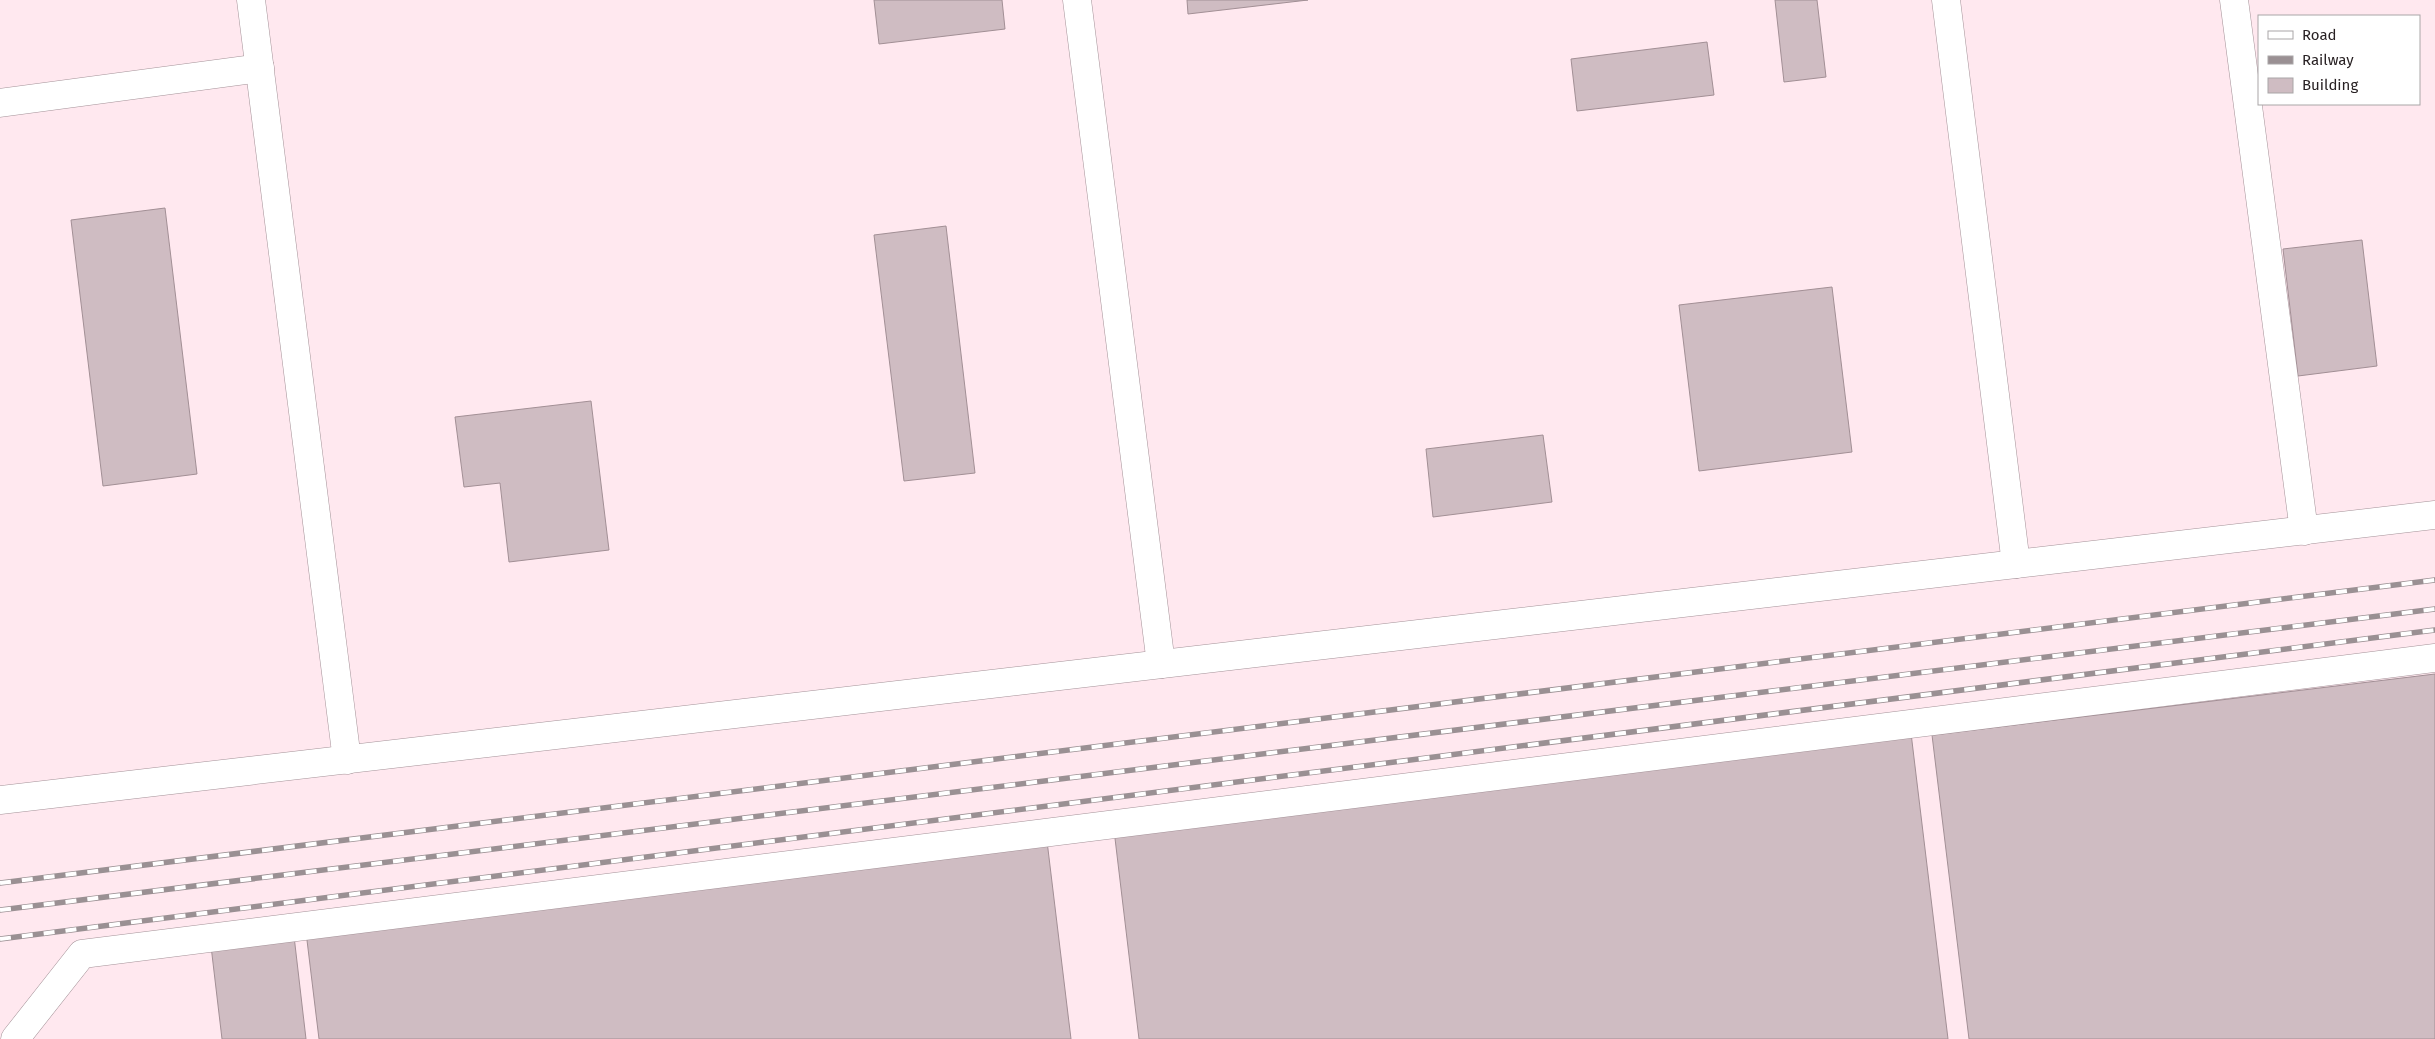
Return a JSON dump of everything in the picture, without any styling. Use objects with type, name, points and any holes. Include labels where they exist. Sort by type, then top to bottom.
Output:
[{"type":"lane","points":[[251,0],[347,760]]},
{"type":"lane","points":[[1077,0],[1161,664]]},
{"type":"lane","points":[[1946,0],[2016,564]]},
{"type":"lane","points":[[2234,0],[2304,531]]},
{"type":"lane","points":[[0,103],[260,68]]},
{"type":"lane","points":[[0,800],[2435,515]]},
{"type":"lane","points":[[15,1039],[82,954],[2435,658]]},
{"type":"shaded area","points":[[0,0],[2435,0],[2435,1039],[0,1039]]},
{"type":"building","points":[[874,0],[1002,0],[1005,29],[879,44]]},
{"type":"building","points":[[1187,0],[1308,0],[1188,14]]},
{"type":"building","points":[[1775,0],[1817,0],[1826,77],[1784,82]]},
{"type":"building","points":[[1707,42],[1714,95],[1577,111],[1571,59]]},
{"type":"building","points":[[165,208],[197,474],[103,486],[71,220]]},
{"type":"building","points":[[946,226],[975,473],[904,481],[874,235]]},
{"type":"building","points":[[2362,240],[2377,366],[2298,376],[2283,249]]},
{"type":"building","points":[[1832,287],[1852,452],[1699,471],[1679,305]]},
{"type":"building","points":[[591,401],[609,550],[509,562],[500,483],[464,487],[455,417]]},
{"type":"building","points":[[1543,435],[1552,502],[1433,517],[1426,449]]},
{"type":"building","points":[[2435,674],[2435,1039],[1969,1039],[1932,735]]},
{"type":"building","points":[[1911,733],[1948,1039],[1139,1039],[1114,830]]},
{"type":"building","points":[[1047,841],[1071,1039],[319,1039],[306,932]]},
{"type":"building","points":[[294,936],[306,1039],[222,1039],[211,946]]},
{"type":"railway","points":[[0,883],[2435,580]]},
{"type":"railway","points":[[0,910],[2435,609]]},
{"type":"railway","points":[[0,939],[2435,630]]}]
